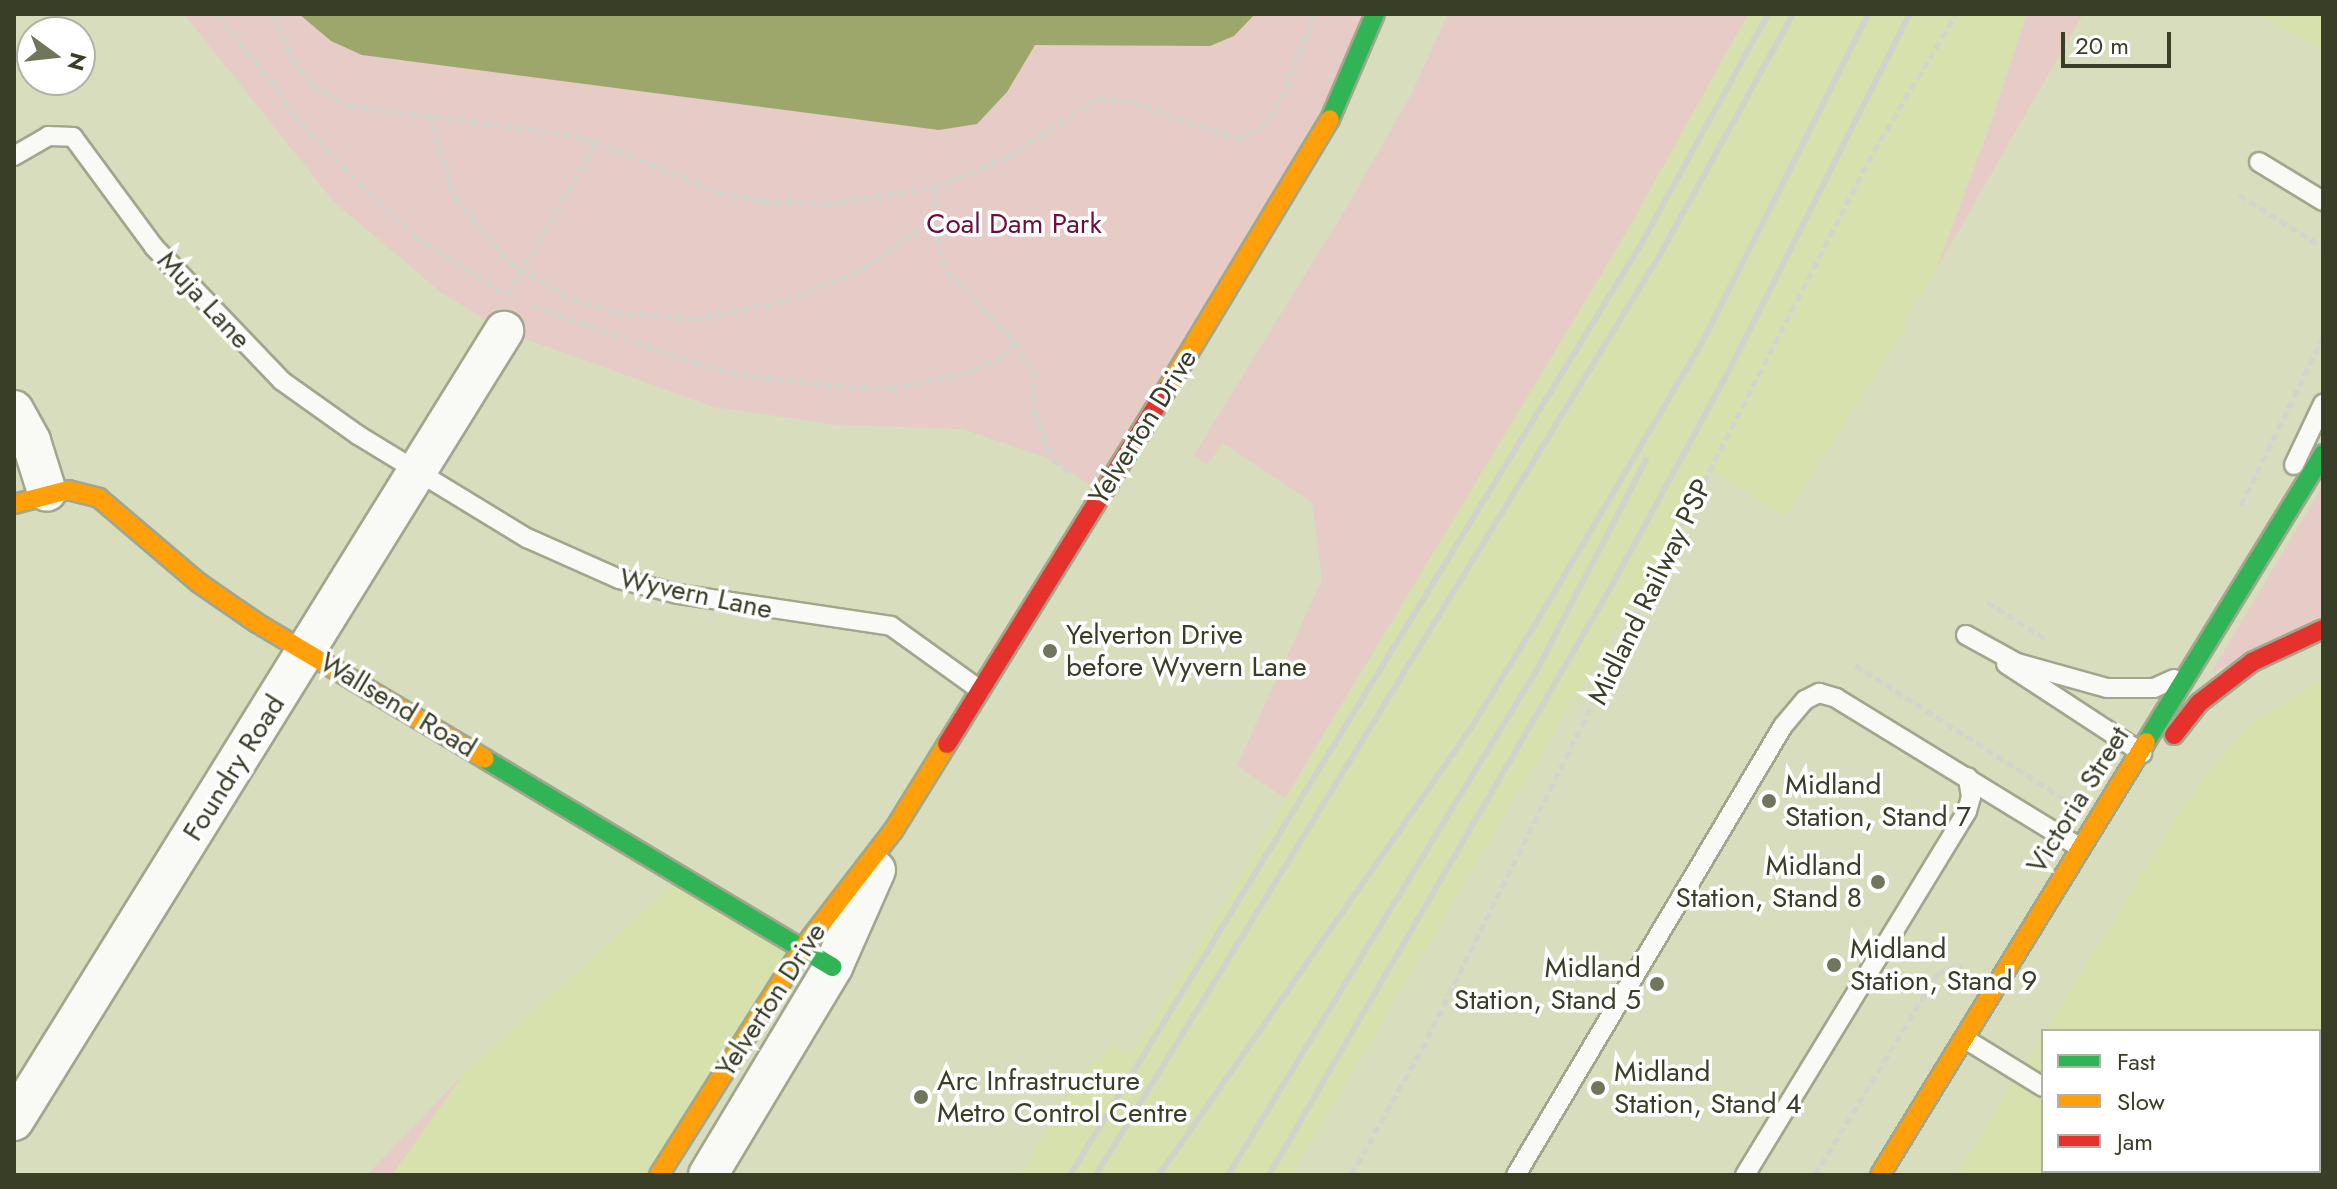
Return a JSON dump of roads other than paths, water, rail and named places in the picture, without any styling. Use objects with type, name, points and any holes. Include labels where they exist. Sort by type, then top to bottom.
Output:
[{"type":"main road","name":"Yelverton Drive","points":[[893,831],[1294,184],[1338,103],[1375,14]]},
{"type":"main road","name":"Victoria Street","points":[[1880,1175],[2081,848],[2147,756],[2203,652],[2323,454]]},
{"type":"main road","name":"Wallsend Road","points":[[30,498],[85,491],[99,498],[199,583],[817,958]]},
{"type":"main road","points":[[2147,756],[2199,703],[2252,662],[2323,629]]},
{"type":"main road","name":"Yelverton Drive","points":[[659,1175],[817,958]]},
{"type":"street","name":"Foundry Road","points":[[14,1121],[417,472],[505,313]]},
{"type":"street","name":"Wallsend Road","points":[[14,410],[31,441],[30,498]]},
{"type":"street","name":"Yelverton Drive","points":[[708,1175],[817,958],[893,831]]},
{"type":"lane","name":"Muja Lane","points":[[14,156],[48,136],[73,137],[154,247],[252,351],[319,409],[417,472]]},
{"type":"lane","points":[[2259,162],[2323,201]]},
{"type":"lane","points":[[2276,533],[2286,485],[2323,404]]},
{"type":"lane","name":"Wyvern Lane","points":[[417,472],[527,538],[619,579],[718,603],[869,619],[891,626],[980,690]]},
{"type":"lane","points":[[1966,635],[1993,651],[2044,672],[2130,690],[2160,686],[2203,652]]},
{"type":"lane","points":[[1993,651],[2041,690],[2147,756]]},
{"type":"lane","points":[[1516,1175],[1783,726],[1805,700],[1819,693],[1836,698],[2081,848]]},
{"type":"lane","points":[[1745,1175],[1967,811],[1971,797],[1968,777]]},
{"type":"lane","points":[[1965,1039],[2041,1086]]},
{"type":"railway","points":[[1070,1175],[1640,246],[1768,14]]},
{"type":"railway","points":[[1096,1175],[1661,253],[1793,14]]},
{"type":"railway","points":[[1159,1175],[1471,728],[1542,613],[1703,341],[1868,14]]},
{"type":"railway","points":[[1269,1175],[1611,587],[1724,380],[1910,14]]},
{"type":"railway","points":[[1228,1175],[1538,668],[1646,460]]},
{"type":"place","name":"Yelverton Drive before Wyvern Lane","points":[[1050,651]]},
{"type":"place","name":"Midland Station, Stand 7","points":[[1769,801]]},
{"type":"place","name":"Midland Station, Stand 8","points":[[1878,882]]},
{"type":"place","name":"Midland Station, Stand 9","points":[[1834,965]]},
{"type":"place","name":"Midland Station, Stand 5","points":[[1657,984]]},
{"type":"place","name":"Midland Station, Stand 4","points":[[1598,1088]]},
{"type":"place","name":"Arc Infrastructure Metro Control Centre","points":[[921,1097]]},
{"type":"park label","name":"Coal Dam Park","points":[[1014,224]]}]
